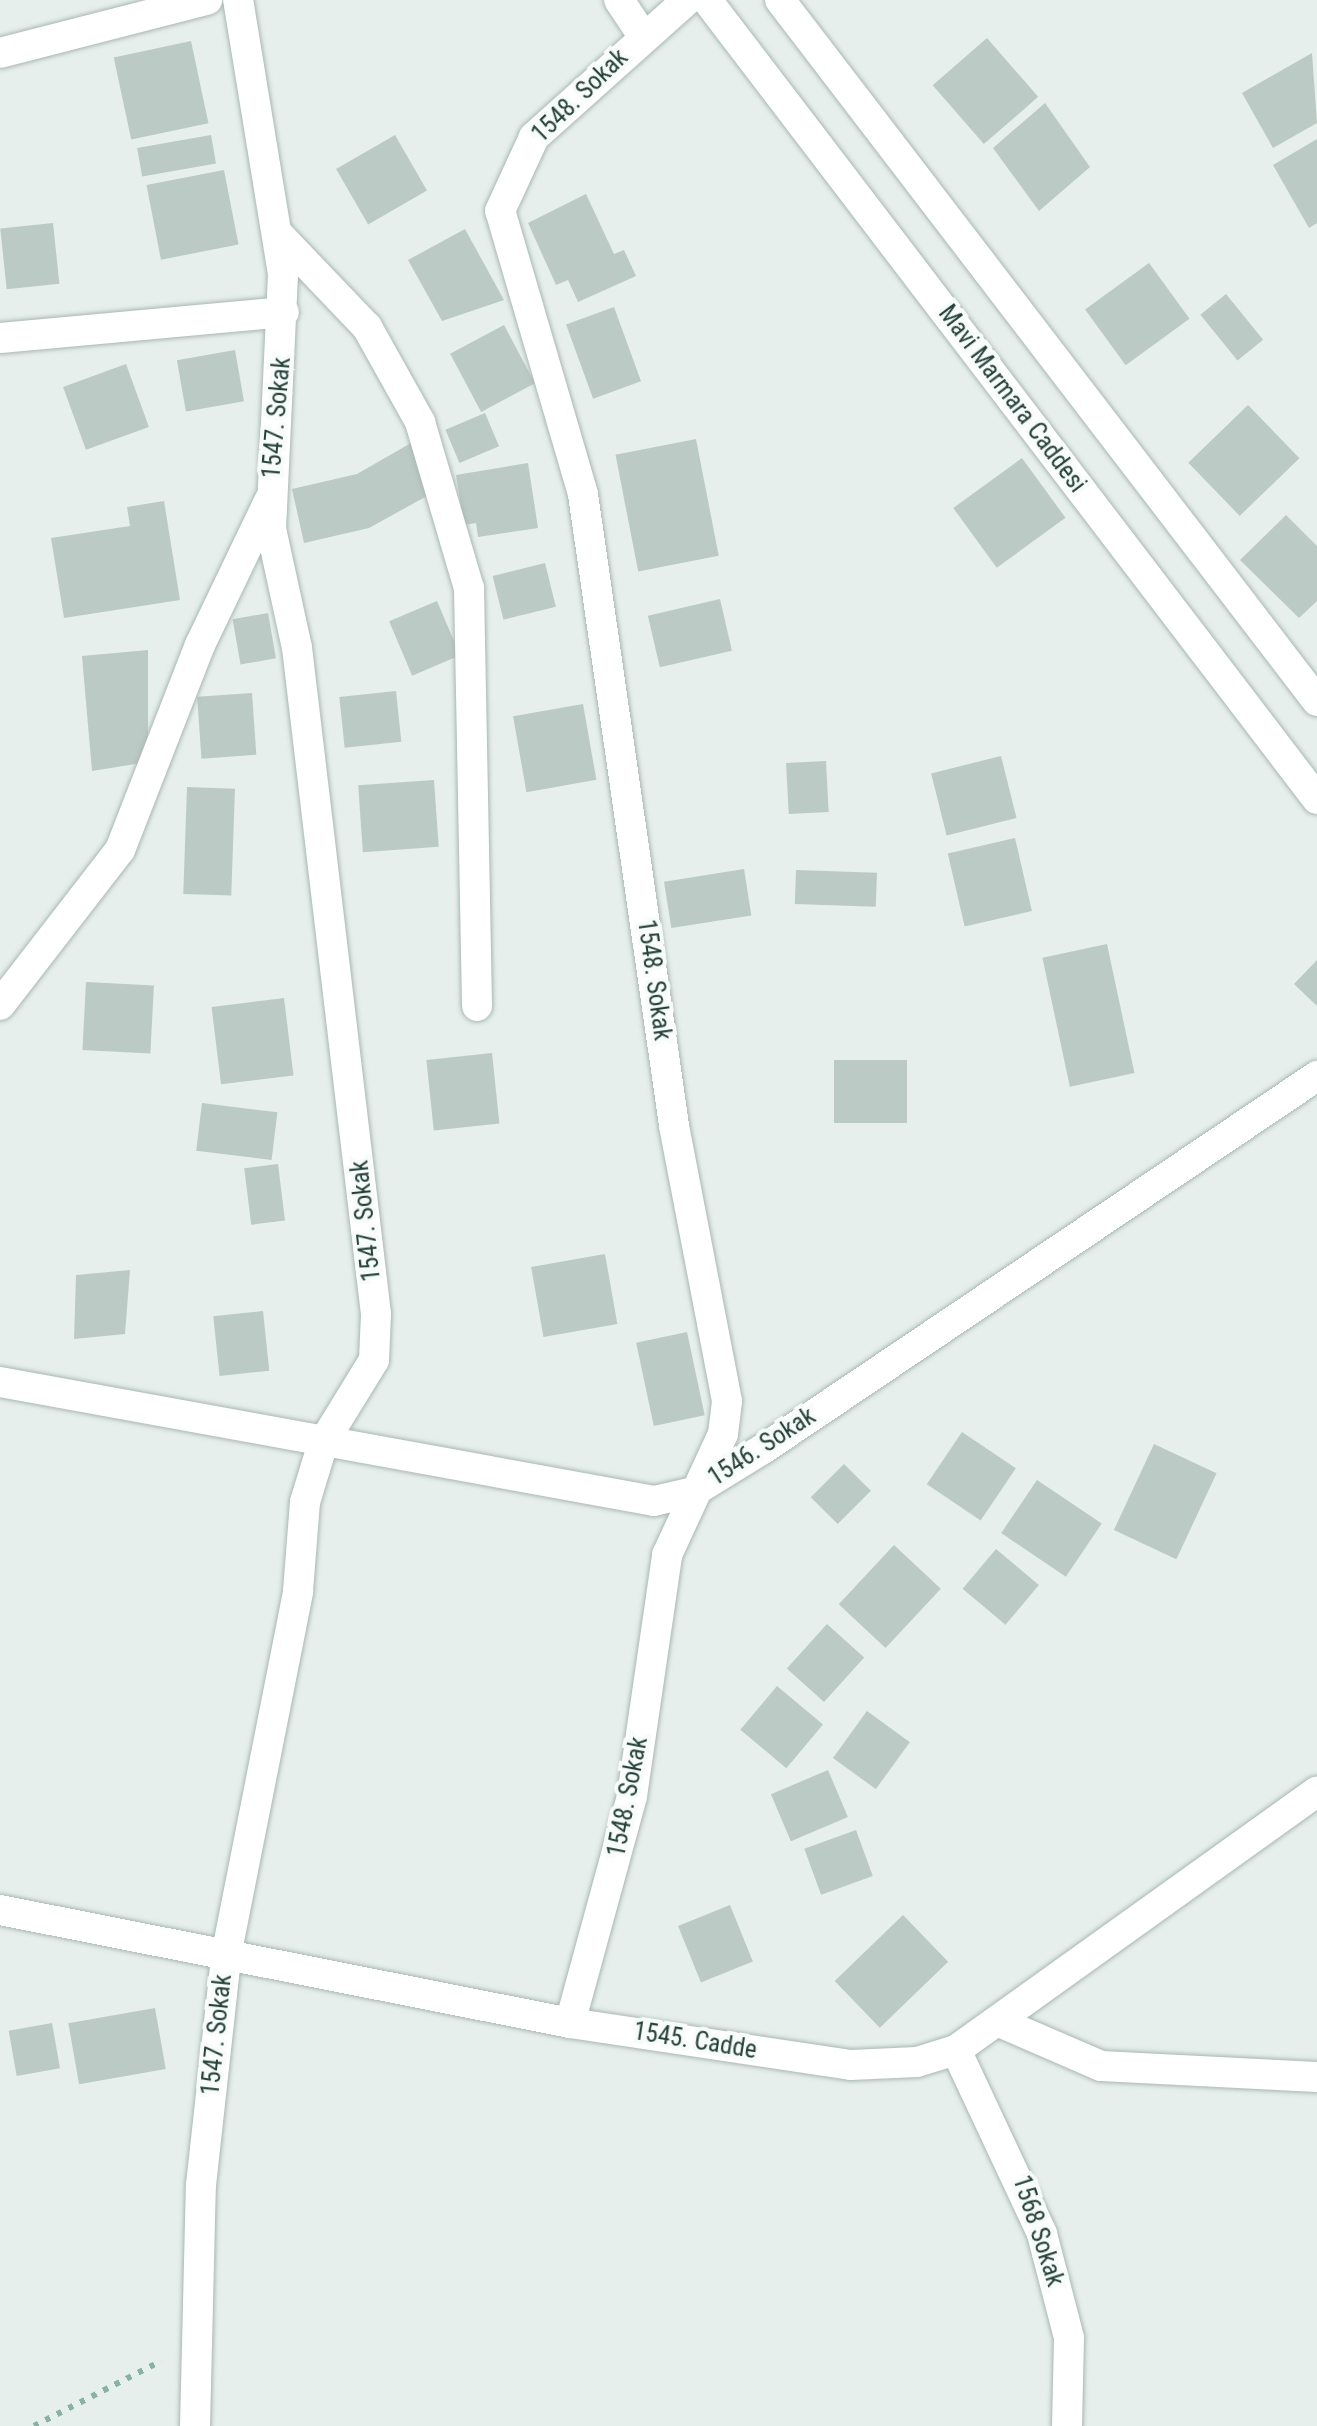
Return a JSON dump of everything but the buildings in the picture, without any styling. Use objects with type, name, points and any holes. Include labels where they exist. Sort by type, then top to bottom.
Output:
[{"type":"street","points":[[0,53],[203,0]]},
{"type":"street","name":"1547. Sokak","points":[[195,2426],[194,2344],[226,1950],[323,1443],[374,1360],[376,1314],[297,648],[270,500],[284,312],[278,234],[238,0]]},
{"type":"street","points":[[619,0],[643,36]]},
{"type":"street","name":"1548. Sokak","points":[[570,2022],[632,1796],[667,1555],[723,1434],[720,1334],[674,1125],[583,494],[500,212],[534,136],[687,0]]},
{"type":"street","name":"Mavi Marmara Caddesi","points":[[707,0],[1317,799]]},
{"type":"street","points":[[780,0],[1317,701]]},
{"type":"street","points":[[278,234],[367,327],[420,422],[468,588],[477,1006]]},
{"type":"street","points":[[0,338],[284,312]]},
{"type":"street","points":[[0,1006],[120,850],[200,646],[270,500]]},
{"type":"street","name":"1546. Sokak","points":[[0,1382],[608,1496],[654,1501],[693,1492],[1317,1076]]},
{"type":"street","name":"1545. Cadde","points":[[0,1910],[226,1950],[570,2022],[851,2065],[956,2050],[1317,1792]]},
{"type":"street","points":[[998,2021],[1101,2066],[1317,2077]]},
{"type":"street","name":"1568 Sokak","points":[[956,2050],[1013,2155],[1042,2234],[1069,2338],[1067,2426]]},
{"type":"path","points":[[34,2426],[194,2344]]}]
